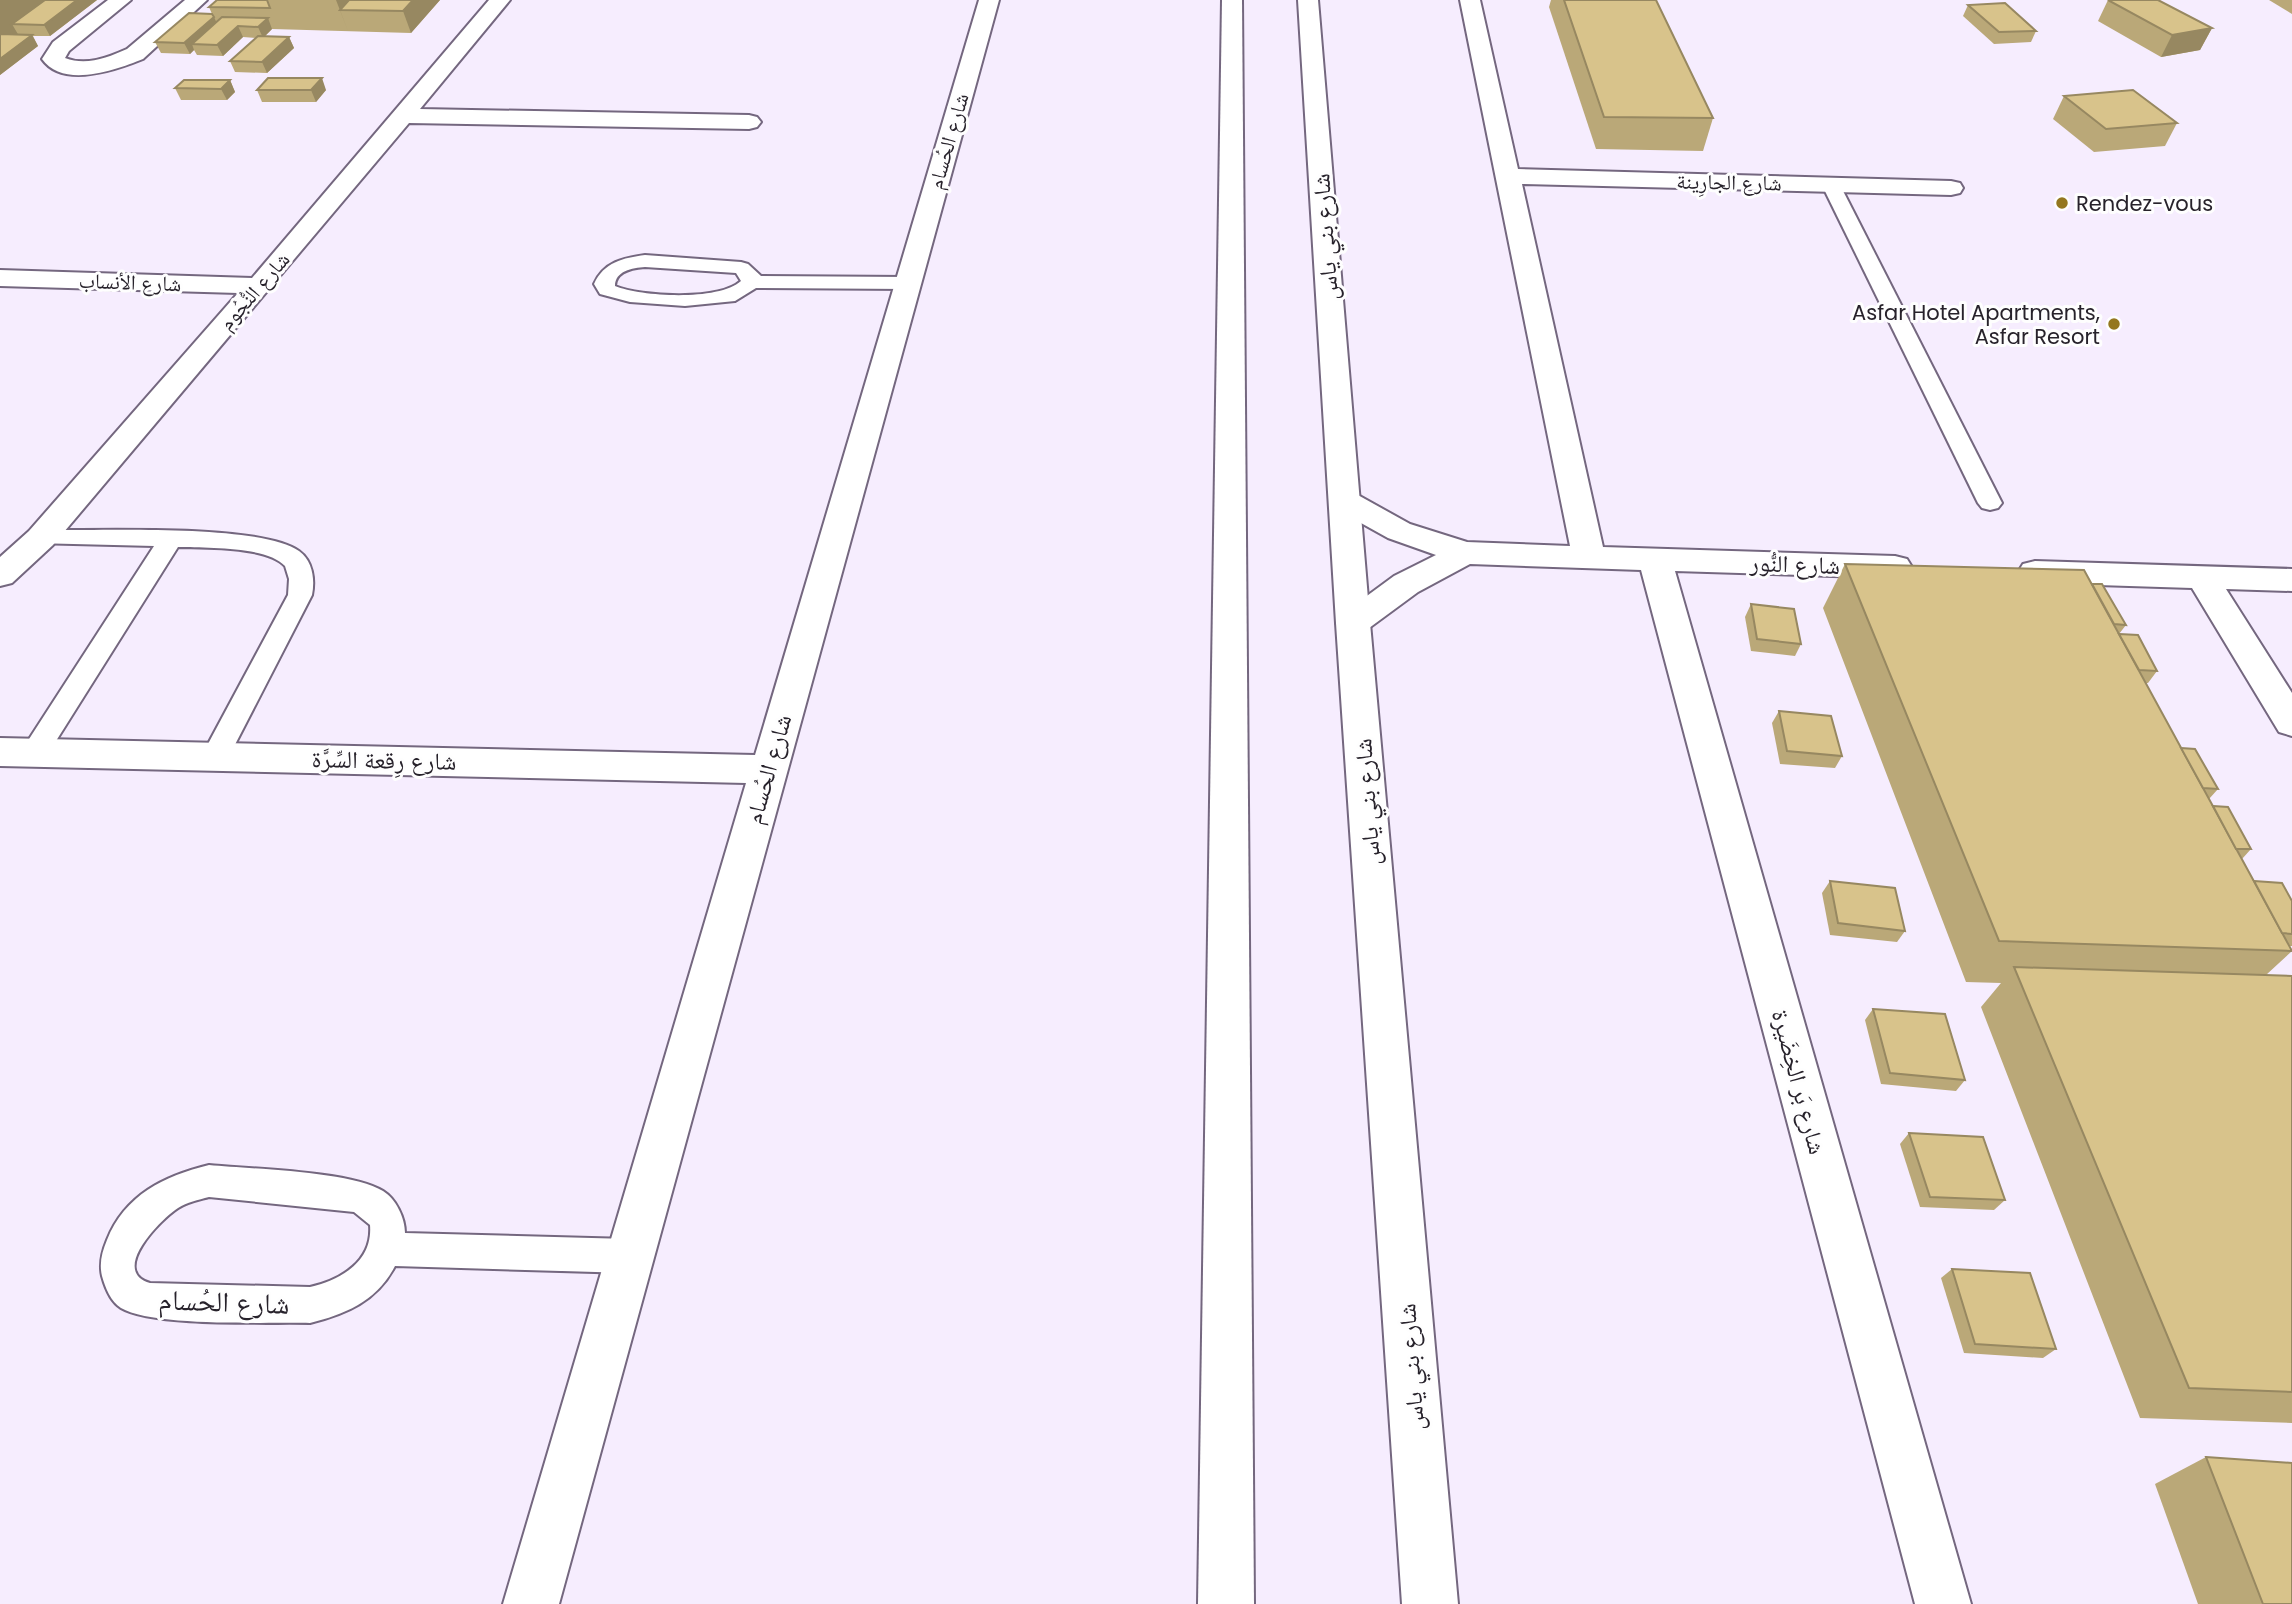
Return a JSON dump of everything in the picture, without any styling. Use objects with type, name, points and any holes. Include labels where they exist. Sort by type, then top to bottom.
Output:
[{"type":"street","points":[[121,0],[61,47],[53,59],[65,67],[93,67],[135,54],[197,0]]},
{"type":"street","name":"شارع النُّجُوم","points":[[0,575],[41,538],[259,286],[500,0]]},
{"type":"street","name":"شارع الحُسام","points":[[531,1604],[906,283],[989,0]]},
{"type":"street","points":[[1226,1604],[1233,0]]},
{"type":"street","name":"شارع بني ياس","points":[[1308,0],[1353,622],[1430,1604]]},
{"type":"street","points":[[1470,0],[1589,557]]},
{"type":"street","points":[[402,116],[749,122]]},
{"type":"street","name":"شارع الجارِينة","points":[[1508,177],[1951,188]]},
{"type":"street","name":"شارع الأنساب","points":[[0,278],[259,286]]},
{"type":"street","name":"شارع النُّور","points":[[1345,501],[1399,531],[1465,553],[1929,568]]},
{"type":"street","points":[[0,537],[41,538]]},
{"type":"street","name":"شارع النُّور","points":[[1353,622],[1406,584],[1465,553]]},
{"type":"street","name":"شارع بَر الخِضَيرة","points":[[1655,559],[1943,1604]]},
{"type":"street","points":[[2011,571],[2292,580]]},
{"type":"street","points":[[2203,577],[2292,723]]},
{"type":"street","name":"شارع رِقعة السِّرَّة","points":[[17,752],[768,769]]},
{"type":"lane","points":[[1831,185],[1990,503]]},
{"type":"lane","points":[[751,282],[751,276],[741,268],[645,261],[621,266],[606,277],[604,284],[615,296],[627,298],[715,299],[738,294],[751,282],[906,283]]},
{"type":"lane","points":[[41,538],[235,541],[274,548],[289,555],[298,566],[303,580],[300,595],[215,757]]},
{"type":"lane","points":[[17,752],[170,540]]},
{"type":"lane","name":"شارع الحُسام","points":[[209,1181],[358,1196],[374,1202],[385,1214],[389,1230],[385,1249],[373,1270],[356,1288],[333,1300],[310,1304],[150,1301],[131,1294],[119,1276],[119,1255],[127,1233],[143,1213],[163,1197],[184,1187],[209,1181]]},
{"type":"lane","points":[[385,1249],[629,1256]]},
{"type":"building","points":[[45,0],[77,0],[44,25],[12,24]]},
{"type":"building","points":[[217,0],[267,0],[270,8],[209,7]]},
{"type":"building","points":[[349,0],[413,0],[403,11],[340,10]]},
{"type":"building","points":[[1564,0],[1656,0],[1713,118],[1604,117]]},
{"type":"building","points":[[2108,0],[2158,0],[2212,28],[2172,35]]},
{"type":"building","points":[[2005,3],[2036,31],[1999,32],[1968,5]]},
{"type":"building","points":[[189,13],[212,14],[214,17],[184,43],[155,42]]},
{"type":"building","points":[[222,17],[268,18],[258,27],[238,26],[217,45],[192,44]]},
{"type":"building","points":[[0,34],[32,35],[0,59]]},
{"type":"building","points":[[258,36],[289,37],[262,62],[230,61]]},
{"type":"building","points":[[268,78],[322,78],[311,90],[257,90]]},
{"type":"building","points":[[184,80],[230,80],[221,89],[175,88]]},
{"type":"building","points":[[2133,90],[2177,123],[2106,129],[2064,96]]},
{"type":"building","points":[[1845,564],[2084,570],[2292,951],[1999,941]]},
{"type":"building","points":[[2092,584],[2102,584],[2126,625],[2114,624]]},
{"type":"building","points":[[1751,604],[1794,609],[1801,644],[1757,639]]},
{"type":"building","points":[[2119,634],[2138,635],[2157,671],[2139,670]]},
{"type":"building","points":[[1779,711],[1831,716],[1842,756],[1787,751]]},
{"type":"building","points":[[2181,748],[2195,749],[2218,789],[2203,788]]},
{"type":"building","points":[[2213,806],[2228,807],[2251,849],[2236,849]]},
{"type":"building","points":[[1830,881],[1895,888],[1905,931],[1838,923]]},
{"type":"building","points":[[2254,881],[2282,883],[2292,901],[2292,934],[2282,933]]},
{"type":"building","points":[[2014,967],[2292,976],[2292,1392],[2189,1388]]},
{"type":"building","points":[[1873,1009],[1945,1014],[1965,1080],[1890,1073]]},
{"type":"building","points":[[1909,1133],[1983,1137],[2005,1200],[1930,1197]]},
{"type":"building","points":[[1952,1269],[2030,1273],[2056,1349],[1975,1344]]},
{"type":"building","points":[[2206,1457],[2292,1463],[2292,1604],[2263,1604]]},
{"type":"place","name":"Rendez-vous","points":[[2062,203]]},
{"type":"place","name":"Asfar Hotel Apartments, Asfar Resort","points":[[2114,324]]}]
